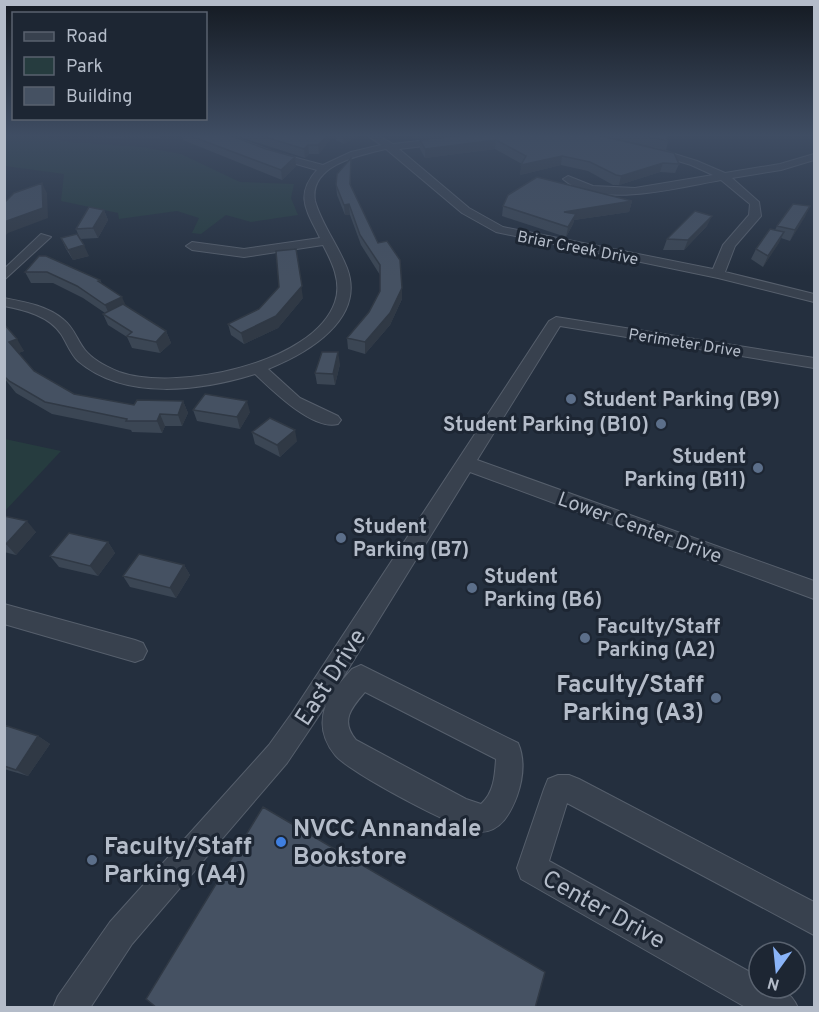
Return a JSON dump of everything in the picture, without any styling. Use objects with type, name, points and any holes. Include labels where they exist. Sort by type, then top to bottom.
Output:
[{"type":"street","points":[[4,302],[46,314],[66,330],[82,356],[100,369],[125,378],[158,382],[195,382],[219,379],[258,368],[298,349],[314,337],[336,314],[342,303],[344,281],[308,196],[313,182]]},
{"type":"street","name":"Briar Creek Drive","points":[[433,182],[479,220],[494,228],[518,235],[717,274],[814,298]]},
{"type":"street","points":[[574,182],[591,189],[623,192],[686,182]]},
{"type":"street","points":[[717,274],[729,245],[752,222],[757,210],[750,197],[728,182]]},
{"type":"street","points":[[4,276],[45,237]]},
{"type":"street","points":[[192,246],[243,253],[327,241]]},
{"type":"street","name":"Perimeter Drive","points":[[556,321],[814,363]]},
{"type":"street","name":"East Drive","points":[[70,1008],[135,916],[278,754],[301,722],[350,671],[466,463],[556,321]]},
{"type":"street","points":[[258,368],[294,402],[332,420]]},
{"type":"street","name":"Lower Center Drive","points":[[466,463],[814,590]]},
{"type":"street","points":[[4,614],[135,651]]},
{"type":"street","points":[[350,671],[509,752],[508,779],[497,809],[489,817],[481,818],[459,812],[346,748],[334,728],[337,708],[350,671]]},
{"type":"street","points":[[301,722],[334,728]]},
{"type":"street","name":"Center Drive","points":[[781,1008],[532,868],[558,789],[569,789],[649,829],[814,919]]},
{"type":"green space","points":[[63,182],[294,184],[291,198],[298,215],[251,222],[226,215],[201,234],[192,233],[199,218],[177,211],[119,219],[118,213],[61,201]]},
{"type":"green space","points":[[4,439],[61,451],[5,511]]},
{"type":"building","points":[[336,182],[350,182],[378,243],[387,241],[400,260],[402,288],[390,313],[365,342],[347,338],[369,312],[380,291],[380,265],[360,235],[349,204],[344,205]]},
{"type":"building","points":[[529,182],[558,182],[632,201],[564,212],[576,214],[568,227],[503,206],[508,195]]},
{"type":"building","points":[[42,183],[43,208],[4,222],[4,203],[14,193]]},
{"type":"building","points":[[793,204],[810,206],[795,230],[777,226]]},
{"type":"building","points":[[89,207],[104,210],[93,228],[76,229]]},
{"type":"building","points":[[695,211],[712,216],[688,240],[667,239]]},
{"type":"building","points":[[770,229],[784,232],[768,256],[756,249]]},
{"type":"building","points":[[77,234],[84,245],[68,250],[61,238]]},
{"type":"building","points":[[296,249],[302,286],[276,316],[241,333],[228,324],[259,309],[279,287],[276,251]]},
{"type":"building","points":[[39,256],[46,256],[100,280],[98,281],[122,297],[105,305],[77,286],[47,272],[25,272]]},
{"type":"building","points":[[123,304],[166,331],[156,342],[127,336],[132,332],[103,314]]},
{"type":"building","points":[[4,324],[17,339],[9,342],[34,371],[74,394],[134,405],[137,400],[183,401],[178,415],[160,414],[157,421],[126,421],[127,419],[45,402],[4,376]]},
{"type":"building","points":[[322,352],[338,352],[333,374],[315,373]]},
{"type":"building","points":[[205,394],[247,401],[237,417],[193,410]]},
{"type":"building","points":[[270,418],[295,430],[277,445],[252,432]]},
{"type":"building","points":[[4,516],[27,521],[6,544],[4,543]]},
{"type":"building","points":[[69,533],[108,542],[90,566],[50,556]]},
{"type":"building","points":[[139,554],[184,565],[170,588],[123,576]]},
{"type":"building","points":[[4,725],[38,736],[16,770],[4,766]]},
{"type":"building","points":[[263,807],[545,972],[535,1008],[157,1008],[146,999]]},
{"type":"place","name":"Student Parking (B9)","points":[[571,399]]},
{"type":"place","name":"Student Parking (B10)","points":[[661,424]]},
{"type":"place","name":"Student Parking (B11)","points":[[758,468]]},
{"type":"place","name":"Student Parking (B7)","points":[[341,538]]},
{"type":"place","name":"Student Parking (B6)","points":[[472,588]]},
{"type":"place","name":"Faculty/Staff Parking (A2)","points":[[585,638]]},
{"type":"place","name":"Faculty/Staff Parking (A3)","points":[[716,698]]},
{"type":"place","name":"NVCC Annandale Bookstore","points":[[281,842]]},
{"type":"place","name":"Faculty/Staff Parking (A4)","points":[[92,860]]}]
